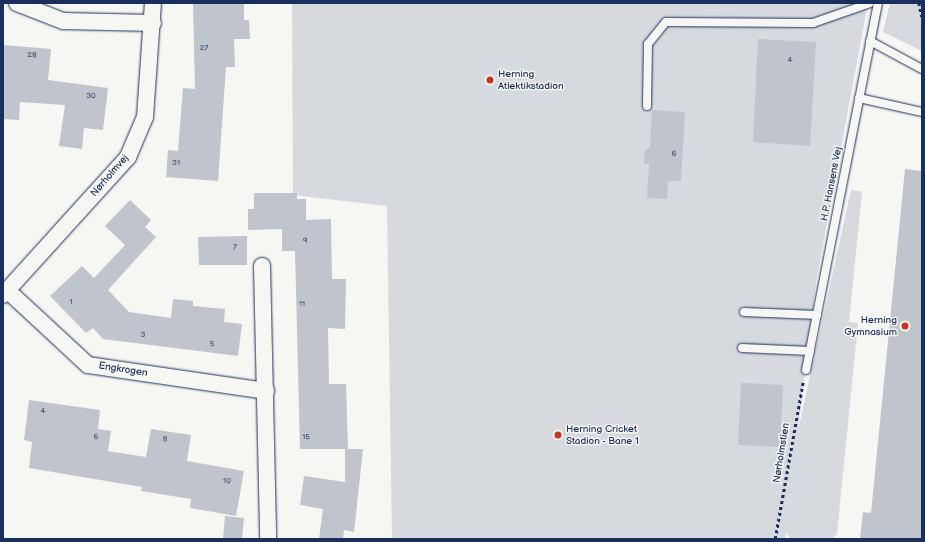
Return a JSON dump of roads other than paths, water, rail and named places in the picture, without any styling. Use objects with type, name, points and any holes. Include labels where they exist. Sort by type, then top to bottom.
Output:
[{"type":"street","points":[[16,3],[63,21],[153,23]]},
{"type":"street","name":"Nørholmvej","points":[[5,293],[128,157],[145,117],[153,23],[153,3]]},
{"type":"street","points":[[262,266],[266,391],[268,539]]},
{"type":"street","name":"Engkrogen","points":[[5,293],[88,364],[266,391]]},
{"type":"lane","points":[[647,106],[648,44],[666,22],[813,23],[870,3]]},
{"type":"lane","name":"H.P. Hansens Vej","points":[[806,370],[878,3]]},
{"type":"lane","points":[[870,41],[922,69]]},
{"type":"lane","points":[[859,98],[922,112]]},
{"type":"lane","points":[[744,312],[817,315]]},
{"type":"lane","points":[[742,348],[810,351]]},
{"type":"place","name":"Herning Atlektikstadion","points":[[490,80]]},
{"type":"place","name":"Herning Gymnasium","points":[[905,326]]},
{"type":"place","name":"Herning Cricket Stadion - Bane 1","points":[[558,435]]}]
